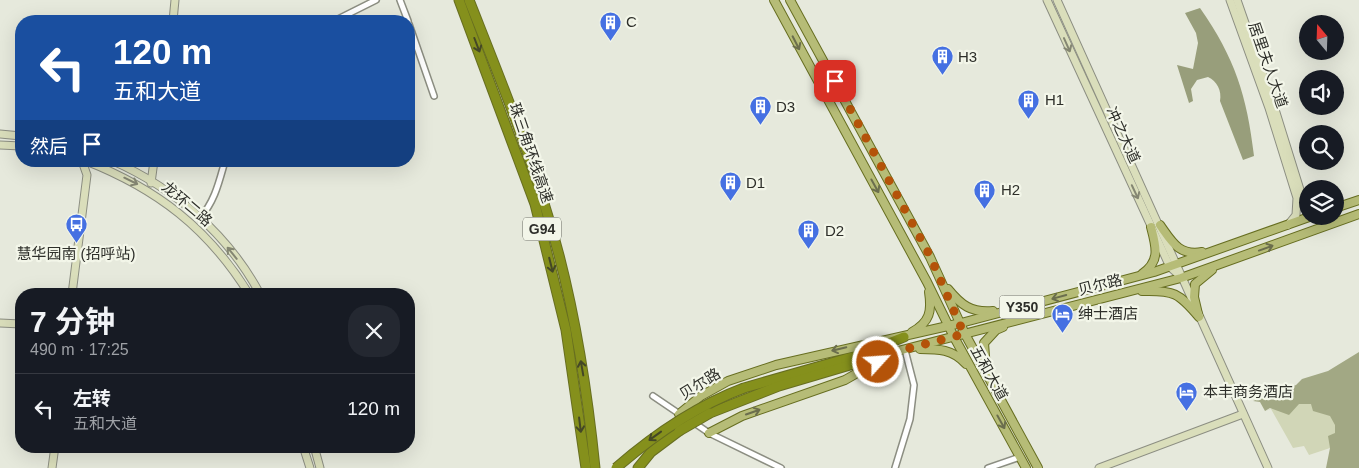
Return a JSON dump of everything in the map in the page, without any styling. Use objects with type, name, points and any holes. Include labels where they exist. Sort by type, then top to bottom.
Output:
[{"type":"highway","name":"珠三角环线高速","points":[[459,0],[535,204],[566,330],[586,468]]},
{"type":"highway","name":"珠三角环线高速","points":[[469,0],[520,131],[560,259],[584,379],[595,468]]},
{"type":"highway","points":[[616,468],[674,423],[722,396],[874,349],[904,337]]},
{"type":"highway","points":[[638,468],[651,452],[679,431],[710,413],[779,386],[894,352]]},
{"type":"main road","points":[[174,15],[175,0]]},
{"type":"main road","name":"五和大道","points":[[774,0],[1026,468]]},
{"type":"main road","name":"五和大道","points":[[790,0],[942,281],[964,334],[1038,468]]},
{"type":"main road","points":[[798,0],[802,21]]},
{"type":"main road","name":"冲之大道","points":[[1047,0],[1181,278],[1268,468]]},
{"type":"main road","name":"冲之大道","points":[[1058,0],[1156,226]]},
{"type":"main road","name":"居里夫人大道","points":[[1230,0],[1269,108],[1297,198],[1296,215],[1288,225]]},
{"type":"main road","name":"居里夫人大道","points":[[1237,0],[1271,97],[1299,186]]},
{"type":"main road","points":[[0,134],[15,135]]},
{"type":"main road","points":[[0,145],[15,146]]},
{"type":"main road","points":[[73,288],[87,175],[84,167]]},
{"type":"main road","points":[[87,175],[97,167]]},
{"type":"main road","name":"龙环二路","points":[[100,167],[150,191],[180,214],[212,244],[245,288]]},
{"type":"main road","name":"龙环二路","points":[[125,167],[152,180],[200,218],[234,255],[256,288]]},
{"type":"main road","points":[[150,191],[153,167]]},
{"type":"main road","points":[[1344,205],[1359,200]]},
{"type":"main road","name":"贝尔路","points":[[709,433],[742,416],[845,380],[894,352],[1181,278],[1359,214]]},
{"type":"main road","name":"贝尔路","points":[[679,414],[701,396],[736,378],[776,364],[877,340],[904,337],[1140,276],[1299,221]]},
{"type":"main road","points":[[1156,226],[1179,250],[1196,253],[1217,250]]},
{"type":"main road","points":[[1140,276],[1155,260],[1157,249],[1156,226]]},
{"type":"main road","points":[[1199,317],[1194,297],[1195,284],[1220,264]]},
{"type":"main road","points":[[942,281],[961,304],[969,309],[987,312],[1014,309]]},
{"type":"main road","points":[[904,337],[920,327],[931,313],[927,282]]},
{"type":"main road","points":[[1128,292],[1168,291],[1184,300],[1199,317]]},
{"type":"main road","points":[[988,376],[984,343],[996,330],[1014,321]]},
{"type":"main road","points":[[0,323],[15,324]]},
{"type":"main road","points":[[905,350],[944,350],[961,359],[975,375]]},
{"type":"main road","points":[[1099,468],[1243,414]]},
{"type":"main road","points":[[52,468],[54,453]]},
{"type":"main road","points":[[305,453],[310,468]]},
{"type":"main road","points":[[316,453],[320,468]]},
{"type":"street","points":[[346,15],[376,0]]},
{"type":"street","points":[[400,0],[405,15]]},
{"type":"street","points":[[415,43],[434,96]]},
{"type":"street","points":[[200,218],[210,207],[223,167]]},
{"type":"street","points":[[895,468],[910,418],[914,385],[905,350]]},
{"type":"street","points":[[653,396],[709,433],[781,468]]},
{"type":"street","points":[[988,468],[1020,457]]},
{"type":"shaded area","points":[[1200,8],[1222,44],[1238,78],[1248,115],[1254,156],[1243,160],[1220,101],[1220,94],[1216,84],[1208,77],[1197,80],[1191,89],[1193,101],[1189,103],[1177,65],[1193,69],[1198,43],[1196,33],[1185,13]]},
{"type":"shaded area","points":[[1359,352],[1359,468],[1326,468],[1330,448],[1328,436],[1335,433],[1335,425],[1330,416],[1313,411],[1311,404],[1299,404],[1289,415],[1270,408],[1265,411],[1260,402],[1253,401],[1296,385],[1302,379],[1328,371]]},
{"type":"shaded area","points":[[1359,372],[1359,468],[1337,468],[1330,448],[1309,455],[1304,446],[1293,448],[1271,409],[1265,411]]},
{"type":"place","name":"C","points":[[610,41]]},
{"type":"place","name":"H3","points":[[942,76]]},
{"type":"place","name":"H1","points":[[1029,119]]},
{"type":"place","name":"D3","points":[[760,126]]},
{"type":"place","name":"D1","points":[[730,202]]},
{"type":"place","name":"H2","points":[[985,209]]},
{"type":"place","name":"慧华园南 (招呼站)","points":[[76,244]]},
{"type":"place","name":"D2","points":[[809,250]]},
{"type":"place","name":"绅士酒店","points":[[1062,333]]},
{"type":"place","name":"本丰商务酒店","points":[[1187,411]]},
{"type":"route","points":[[835,81],[930,256],[961,323],[964,334],[894,352],[878,362]]}]
